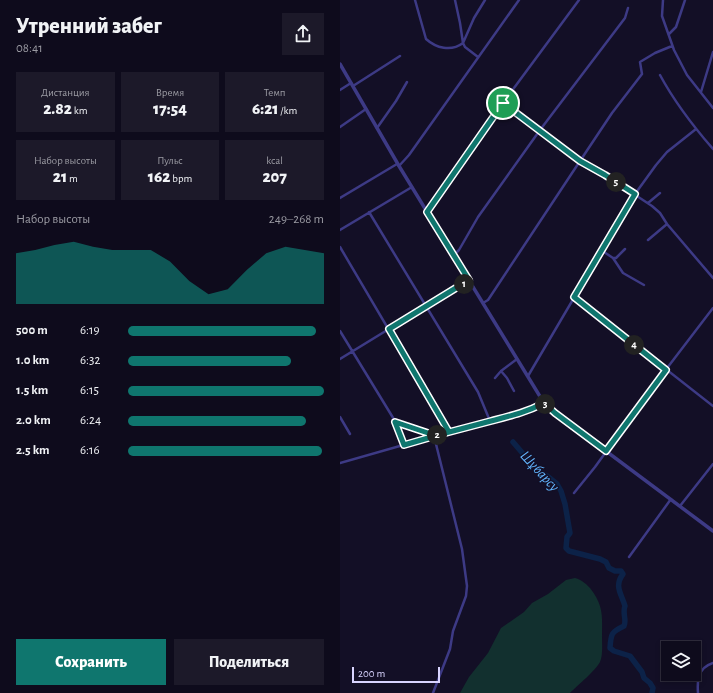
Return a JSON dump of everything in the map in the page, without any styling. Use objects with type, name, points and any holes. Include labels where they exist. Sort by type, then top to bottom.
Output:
[{"type":"street","points":[[415,0],[426,39],[430,43],[442,48],[454,47],[463,43],[474,18],[485,0]]},
{"type":"street","points":[[455,0],[463,43],[465,47],[478,57]]},
{"type":"street","points":[[340,198],[398,165],[409,156],[519,0]]},
{"type":"street","points":[[427,212],[503,103],[579,0]]},
{"type":"street","points":[[663,0],[662,16],[678,60],[713,108]]},
{"type":"street","points":[[668,34],[676,27],[684,0]]},
{"type":"street","points":[[453,255],[459,250],[478,217],[540,130],[626,18],[628,8]]},
{"type":"street","points":[[483,303],[488,300],[612,113],[642,74],[640,62],[649,56],[672,46]]},
{"type":"street","points":[[701,93],[713,52]]},
{"type":"street","points":[[340,89],[352,84],[400,56]]},
{"type":"street","points":[[340,64],[398,165],[544,403],[555,413],[713,531]]},
{"type":"street","points":[[660,75],[671,94],[696,129],[713,149]]},
{"type":"street","points":[[377,128],[407,82]]},
{"type":"street","points":[[503,103],[580,161],[605,175],[648,203],[660,213],[667,224],[713,278]]},
{"type":"street","points":[[340,127],[366,109]]},
{"type":"street","points":[[528,376],[635,194],[656,164],[667,152],[696,129]]},
{"type":"street","points":[[340,230],[412,187]]},
{"type":"street","points":[[648,203],[660,193]]},
{"type":"street","points":[[369,212],[478,392],[490,421]]},
{"type":"street","points":[[648,240],[667,224]]},
{"type":"street","points":[[340,247],[449,432]]},
{"type":"street","points":[[613,258],[618,257],[625,248]]},
{"type":"street","points":[[601,250],[613,258],[623,273],[644,285]]},
{"type":"street","points":[[340,359],[469,280]]},
{"type":"street","points":[[574,297],[713,406]]},
{"type":"street","points":[[574,493],[713,308]]},
{"type":"street","points":[[340,331],[395,422],[404,445]]},
{"type":"street","points":[[495,378],[501,371],[517,359]]},
{"type":"street","points":[[501,371],[507,378],[514,391]]},
{"type":"street","points":[[340,463],[529,411],[544,403]]},
{"type":"street","points":[[340,417],[350,434]]},
{"type":"street","points":[[395,422],[434,436],[462,549],[468,586],[466,596],[453,631],[450,649],[433,693]]},
{"type":"street","points":[[680,506],[713,464]]},
{"type":"street","points":[[629,557],[671,499]]},
{"type":"street","points":[[698,693],[700,672],[704,667],[713,664]]},
{"type":"green space","points":[[575,578],[583,582],[595,594],[601,611],[602,656],[600,662],[591,673],[570,693],[460,693],[469,677],[488,653],[501,628],[524,612],[532,603],[548,594],[566,580]]},
{"type":"waterway","name":"Шұбарсу","points":[[513,442],[537,470],[557,484],[561,491],[570,533],[567,537],[566,548],[569,551],[600,559],[606,562],[609,568],[615,571],[621,571],[623,574],[620,578],[619,586],[625,606],[625,624],[612,634],[610,648],[614,651],[630,656],[642,672],[644,678],[653,688],[652,693]]},
{"type":"route","points":[[503,103],[427,212],[469,280],[389,329],[449,432],[404,445],[395,422],[434,436],[449,432],[490,421],[529,411],[544,403],[606,451],[666,370],[574,297],[635,194],[580,161],[503,103]]}]
